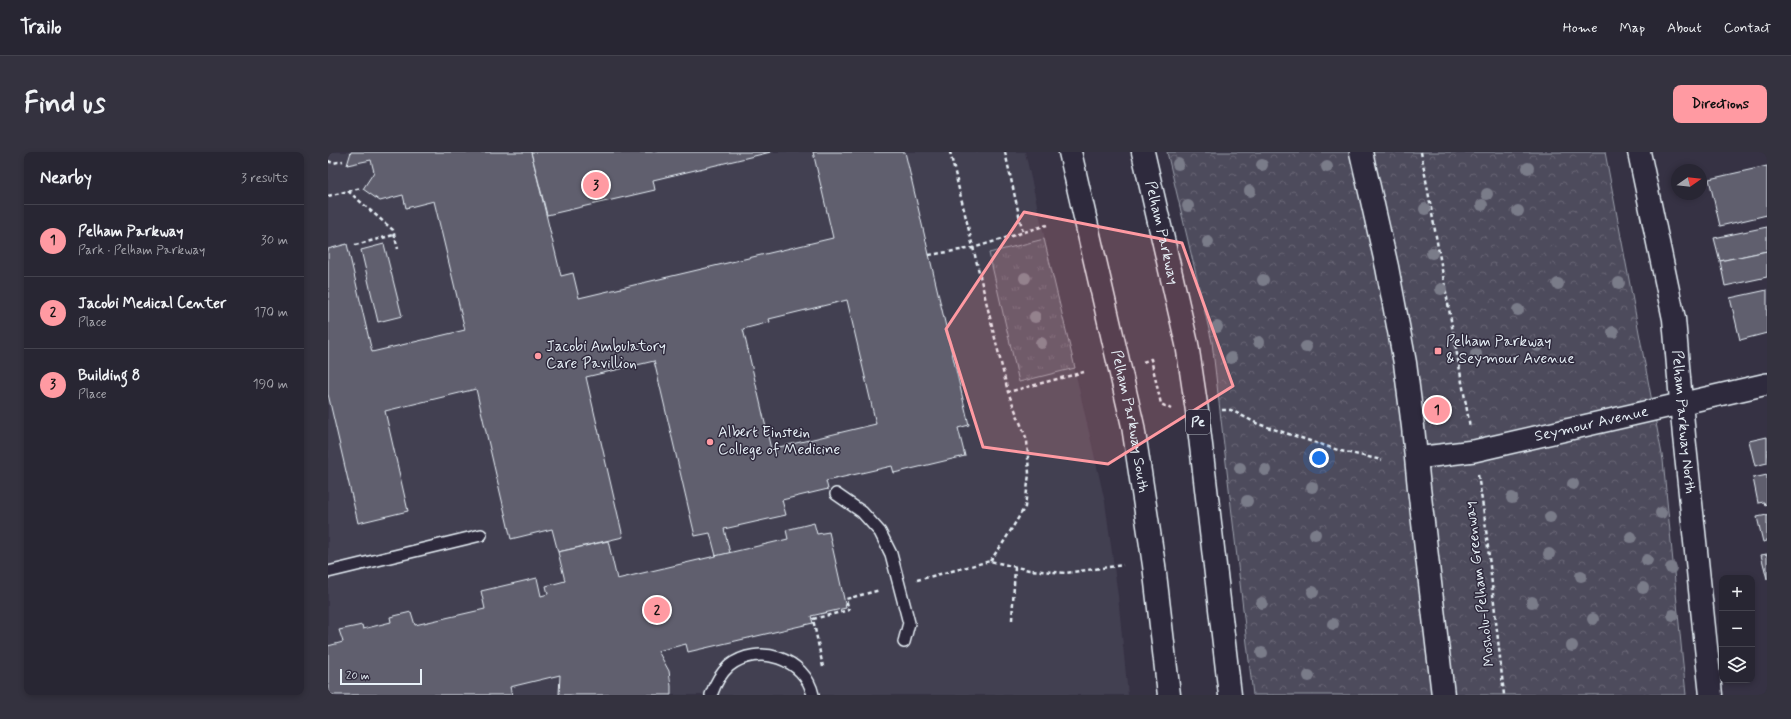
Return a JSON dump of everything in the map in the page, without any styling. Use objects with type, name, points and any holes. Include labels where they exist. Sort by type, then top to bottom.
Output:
[{"type":"street","name":"Pelham Parkway South","points":[[1070,152],[1133,426],[1154,564],[1169,695]]},
{"type":"street","name":"Pelham Parkway","points":[[1143,152],[1188,352],[1197,411],[1230,695]]},
{"type":"street","points":[[1360,152],[1396,315],[1406,371],[1443,695]]},
{"type":"street","name":"Pelham Parkway North","points":[[1639,152],[1674,319],[1681,404],[1711,695]]},
{"type":"street","name":"Seymour Avenue","points":[[1416,458],[1474,451],[1767,384]]},
{"type":"lane","points":[[836,494],[862,512],[880,532],[891,554],[909,623],[904,642]]},
{"type":"lane","points":[[328,572],[481,535]]},
{"type":"lane","points":[[711,695],[718,679],[728,667],[742,658],[759,655],[775,656],[790,663],[803,673],[813,695]]},
{"type":"path","points":[[950,152],[1008,392],[1026,440],[1029,474],[1026,507],[1004,543],[990,561],[1029,570],[1066,573],[1123,565]]},
{"type":"path","points":[[1006,152],[1023,233]]},
{"type":"path","points":[[1421,152],[1470,427]]},
{"type":"path","points":[[328,161],[333,163],[343,162]]},
{"type":"path","points":[[328,196],[361,188]]},
{"type":"path","points":[[348,191],[393,230],[398,249]]},
{"type":"path","points":[[929,255],[973,248],[1047,225]]},
{"type":"path","points":[[355,245],[394,236]]},
{"type":"path","points":[[1139,363],[1151,359],[1161,404],[1177,412]]},
{"type":"path","points":[[1008,392],[1084,372]]},
{"type":"path","points":[[1215,410],[1231,410],[1258,424],[1341,451],[1382,460]]},
{"type":"path","name":"Mosholu-Pelham Greenway","points":[[1477,471],[1485,520],[1504,695]]},
{"type":"path","points":[[1012,620],[1015,567]]},
{"type":"path","points":[[824,672],[813,619],[849,610]]},
{"type":"highlighted area","points":[[1024,212],[1182,243],[1233,386],[1108,464],[983,447],[946,329]]},
{"type":"shaded area","name":"Albert Einstein College of Medicine","points":[[328,152],[1025,152],[1105,502],[1118,596],[1128,695],[328,695]]},
{"type":"green space","points":[[1167,152],[1605,152],[1663,460],[1686,695],[1253,695],[1212,342]]},
{"type":"green space","points":[[1044,239],[1075,368],[1019,382],[989,253]]},
{"type":"building","name":"Jacobi Ambulatory Care Pavillion","points":[[351,152],[531,152],[561,276],[573,273],[579,298],[833,238],[813,152],[905,152],[969,425],[958,428],[965,456],[894,473],[892,466],[826,481],[828,489],[782,500],[786,515],[724,529],[730,553],[716,556],[710,533],[695,536],[654,361],[586,377],[623,537],[558,552],[552,529],[511,539],[476,389],[385,411],[408,511],[358,523],[328,394],[328,249],[347,244],[372,352],[465,330],[434,201],[406,208],[403,195],[380,201],[363,189],[374,172],[371,160],[347,165]],"holes":[[[847,300],[876,424],[771,449],[743,329],[770,322],[769,319]]]},
{"type":"building","points":[[531,152],[771,152],[653,180],[655,190],[547,215]]},
{"type":"building","points":[[1767,166],[1767,215],[1720,226],[1709,179]]},
{"type":"building","points":[[1767,227],[1767,251],[1720,261],[1714,238]]},
{"type":"building","points":[[384,244],[402,316],[378,322],[361,250]]},
{"type":"building","points":[[1767,251],[1767,277],[1725,286],[1720,261]]},
{"type":"building","points":[[1767,290],[1767,333],[1740,340],[1730,298]]},
{"type":"building","points":[[1767,437],[1767,463],[1755,466],[1749,441]]},
{"type":"building","points":[[1767,475],[1767,504],[1765,505],[1764,502],[1758,503],[1753,478]]},
{"type":"building","points":[[1767,515],[1767,541],[1763,542],[1757,517]]},
{"type":"building","points":[[814,523],[817,534],[829,532],[846,608],[811,616],[813,623],[688,652],[686,644],[658,651],[669,671],[671,695],[559,695],[560,675],[510,687],[512,695],[328,695],[328,646],[343,642],[339,630],[362,625],[363,629],[391,622],[390,617],[411,612],[415,625],[485,609],[481,591],[537,578],[541,596],[548,594],[546,586],[565,581],[558,552],[608,541],[617,579],[788,539],[786,530]]},
{"type":"building","points":[[1767,554],[1767,579],[1761,555]]},
{"type":"place","name":"Building 8","points":[[596,185]]},
{"type":"place","name":"Pelham Parkway & Seymour Avenue","points":[[1438,351]]},
{"type":"place","name":"Jacobi Ambulatory Care Pavillion","points":[[538,356]]},
{"type":"place","name":"Pelham Parkway","points":[[1437,410]]},
{"type":"place","name":"Albert Einstein College of Medicine","points":[[710,442]]},
{"type":"place","name":"Jacobi Medical Center","points":[[657,610]]}]
